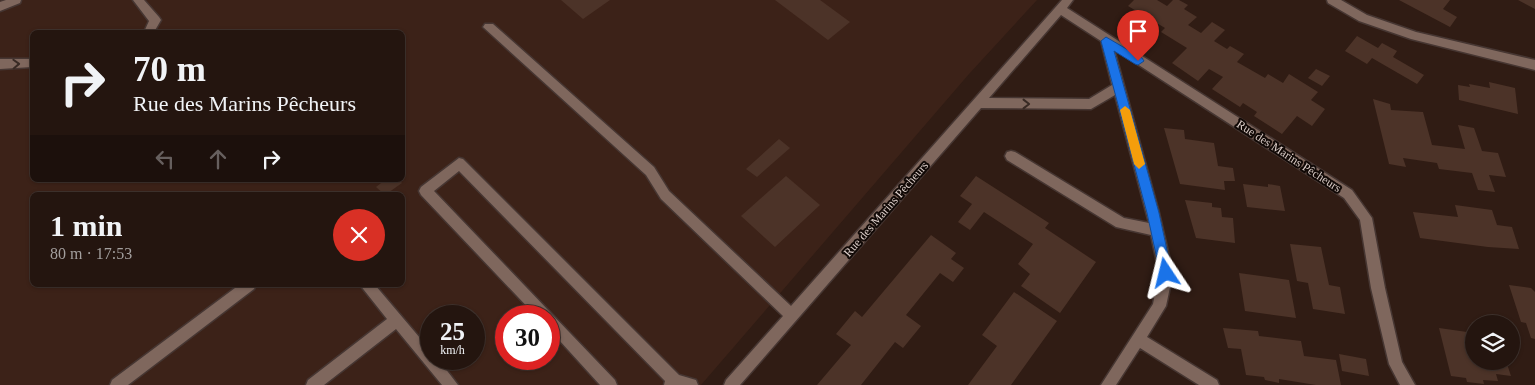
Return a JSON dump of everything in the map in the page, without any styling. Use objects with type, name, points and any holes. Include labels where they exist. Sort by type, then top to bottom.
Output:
[{"type":"street","points":[[0,7],[16,0]]},
{"type":"street","points":[[138,0],[155,20],[150,30]]},
{"type":"street","points":[[1332,0],[1363,18],[1415,36],[1535,65]]},
{"type":"street","name":"Rue des Marins Pêcheurs","points":[[731,385],[1064,5],[1106,41],[1348,194],[1366,218],[1378,288],[1396,364],[1408,385]]},
{"type":"street","points":[[490,27],[650,171],[665,195],[792,316]]},
{"type":"street","points":[[1106,41],[1157,230],[1166,273],[1159,306],[1108,385]]},
{"type":"street","points":[[0,64],[30,63]]},
{"type":"street","points":[[978,103],[1091,104],[1119,87]]},
{"type":"street","points":[[1011,156],[1121,223],[1157,230]]},
{"type":"street","points":[[534,305],[425,191],[459,163],[673,383],[691,385]]},
{"type":"street","points":[[117,385],[246,287]]},
{"type":"street","points":[[368,287],[450,385]]},
{"type":"street","points":[[313,385],[396,321]]},
{"type":"street","points":[[560,332],[610,385]]},
{"type":"street","points":[[1137,340],[1212,385]]},
{"type":"shaded area","points":[[0,0],[1037,0],[969,74],[701,385],[0,385]]},
{"type":"building","points":[[561,0],[610,0],[583,19]]},
{"type":"building","points":[[775,0],[820,0],[850,22],[828,40]]},
{"type":"building","points":[[1134,0],[1157,0],[1167,6],[1173,0],[1179,0],[1188,5],[1184,9],[1197,17],[1188,25],[1201,33],[1212,22],[1225,30],[1214,41],[1227,49],[1230,46],[1244,54],[1237,62],[1265,78],[1268,74],[1283,83],[1289,74],[1318,92],[1311,100],[1325,109],[1312,126],[1297,116],[1282,134],[1254,116],[1257,112],[1243,103],[1240,107],[1212,89],[1223,77],[1209,69],[1198,81],[1172,63],[1187,48],[1161,32],[1165,28],[1128,6]]},
{"type":"building","points":[[1399,0],[1450,0],[1443,9],[1457,17],[1450,27]]},
{"type":"building","points":[[1518,0],[1535,0],[1535,9]]},
{"type":"building","points":[[1357,36],[1378,48],[1382,43],[1397,51],[1393,57],[1424,75],[1417,84],[1372,58],[1367,64],[1345,51]]},
{"type":"building","points":[[1316,69],[1330,76],[1322,86],[1308,78]]},
{"type":"building","points":[[1489,82],[1515,88],[1518,114],[1459,100],[1458,85],[1470,87],[1469,84],[1490,88]]},
{"type":"building","points":[[1373,99],[1390,104],[1391,110],[1423,112],[1432,145],[1465,149],[1458,125],[1474,128],[1482,151],[1498,153],[1506,177],[1489,175],[1495,192],[1478,190],[1472,173],[1439,169],[1437,163],[1403,158],[1406,167],[1389,164]]},
{"type":"building","points":[[1164,128],[1184,130],[1185,139],[1214,143],[1218,166],[1233,168],[1235,181],[1224,181],[1225,190],[1180,184]]},
{"type":"building","points":[[779,139],[790,148],[757,177],[746,169]]},
{"type":"building","points":[[786,176],[820,205],[775,247],[741,216]]},
{"type":"building","points":[[976,176],[1049,223],[1045,228],[1096,262],[1060,313],[1021,286],[1030,274],[1018,264],[1033,244],[984,212],[970,230],[958,222],[972,204],[960,196]]},
{"type":"building","points":[[382,182],[402,183],[389,192],[382,192],[376,187]]},
{"type":"building","points":[[1243,184],[1268,187],[1268,184],[1280,186],[1285,211],[1247,207]]},
{"type":"building","points":[[1185,200],[1212,203],[1212,207],[1221,208],[1222,217],[1233,218],[1235,243],[1196,238]]},
{"type":"building","points":[[1455,205],[1492,210],[1497,225],[1512,227],[1519,249],[1420,238],[1413,212],[1458,217]]},
{"type":"building","points":[[931,235],[956,253],[951,259],[964,268],[953,282],[940,273],[906,315],[921,326],[903,348],[895,342],[861,385],[817,385],[851,345],[836,334],[855,311],[862,317]]},
{"type":"building","points":[[1290,244],[1321,247],[1329,285],[1340,287],[1345,314],[1313,309],[1308,283],[1297,281]]},
{"type":"building","points":[[1239,273],[1289,280],[1296,318],[1245,311]]},
{"type":"building","points":[[1509,285],[1531,288],[1535,292],[1535,339],[1531,338],[1526,323],[1521,322]]},
{"type":"building","points":[[1014,292],[1057,321],[1011,385],[968,385],[997,346],[982,335]]},
{"type":"building","points":[[1223,328],[1258,331],[1259,336],[1301,341],[1304,356],[1336,360],[1341,385],[1316,385],[1279,379],[1279,383],[1265,380],[1264,377],[1246,375],[1241,349],[1228,348]]},
{"type":"building","points":[[1439,328],[1465,332],[1465,370],[1509,370],[1511,376],[1496,374],[1498,381],[1483,380],[1484,384],[1467,382],[1466,378],[1451,376]]},
{"type":"building","points":[[1339,354],[1366,359],[1369,376],[1342,371]]},
{"type":"slow traffic","points":[[1125,110],[1139,164]]},
{"type":"route","points":[[1138,61],[1106,41],[1153,213],[1166,273]]}]
